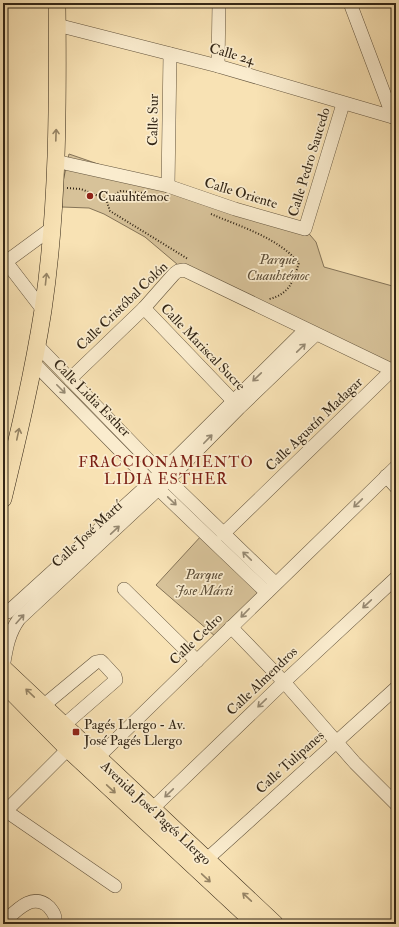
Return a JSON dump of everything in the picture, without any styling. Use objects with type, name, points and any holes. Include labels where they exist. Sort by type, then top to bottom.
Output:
[{"type":"main road","points":[[3,499],[6,469],[33,362],[43,310],[52,228],[57,93],[57,3]]},
{"type":"main road","name":"Avenida José Pagés Llergo","points":[[3,668],[63,726],[73,744]]},
{"type":"main road","name":"Avenida José Pagés Llergo","points":[[3,683],[73,744],[256,924]]},
{"type":"main road","name":"Avenida José Pagés Llergo","points":[[92,763],[152,809],[275,924]]},
{"type":"street","points":[[218,66],[219,3]]},
{"type":"street","points":[[350,3],[395,118]]},
{"type":"street","name":"Calle 24","points":[[57,25],[218,66],[343,104],[395,118]]},
{"type":"street","name":"Calle Sur","points":[[168,186],[170,54]]},
{"type":"street","name":"Calle Pedro Saucedo","points":[[305,229],[343,104]]},
{"type":"street","name":"Calle Oriente","points":[[55,161],[168,186],[235,210],[305,229]]},
{"type":"street","points":[[43,310],[4,262],[52,228]]},
{"type":"street","name":"Calle Cristóbal Colón","points":[[70,379],[144,308],[174,274],[178,271],[184,270],[310,332],[394,371]]},
{"type":"street","name":"Calle Mariscal Sucre","points":[[144,308],[236,404]]},
{"type":"street","name":"Calle José Martí","points":[[3,668],[8,639],[12,628],[19,619],[310,332]]},
{"type":"street","name":"Calle Lidia Esther","points":[[36,344],[70,379],[160,481],[266,592]]},
{"type":"street","name":"Calle Lidia Esther","points":[[33,362],[160,481],[223,534],[275,583]]},
{"type":"street","name":"Calle Agustín Madagar","points":[[223,534],[394,371]]},
{"type":"street","name":"Calle Cedro","points":[[92,763],[232,628],[275,583],[396,466]]},
{"type":"street","points":[[386,476],[396,487]]},
{"type":"street","name":"Calle José Martí","points":[[3,613],[8,612],[160,481]]},
{"type":"street","name":"Calle Almendros","points":[[152,809],[284,682],[396,578]]},
{"type":"street","points":[[124,589],[197,661]]},
{"type":"street","points":[[232,628],[284,682],[336,742],[396,804]]},
{"type":"street","points":[[43,706],[96,662],[101,661],[115,676],[116,680],[63,726]]},
{"type":"street","name":"Calle Tulipanes","points":[[206,860],[396,688]]},
{"type":"street","points":[[73,744],[5,812],[115,886]]},
{"type":"street","points":[[3,923],[24,904],[34,901],[44,903],[53,911],[56,919],[55,924]]},
{"type":"path","points":[[54,188],[81,189],[106,199],[110,211],[189,260]]},
{"type":"path","points":[[106,199],[121,191],[147,194]]},
{"type":"path","points":[[204,211],[276,242],[289,251],[299,263],[291,284],[279,297],[268,299]]},
{"type":"green space","name":"Parque Cuauhtémoc","points":[[69,154],[188,195],[305,229],[316,242],[324,267],[396,287],[396,374],[184,270],[145,237],[104,214],[89,208],[62,207],[61,191]]},
{"type":"green space","name":"Parque Jose Márti","points":[[202,535],[262,590],[216,637],[156,585]]},
{"type":"place","name":"Cuauhtémoc","points":[[90,196]]},
{"type":"place","name":"Pagés Llergo - Av. José Pagés Llergo","points":[[76,732]]},
{"type":"district","name":"FRACCIONAMIENTO LIDIA ESTHER","points":[[166,470]]}]
